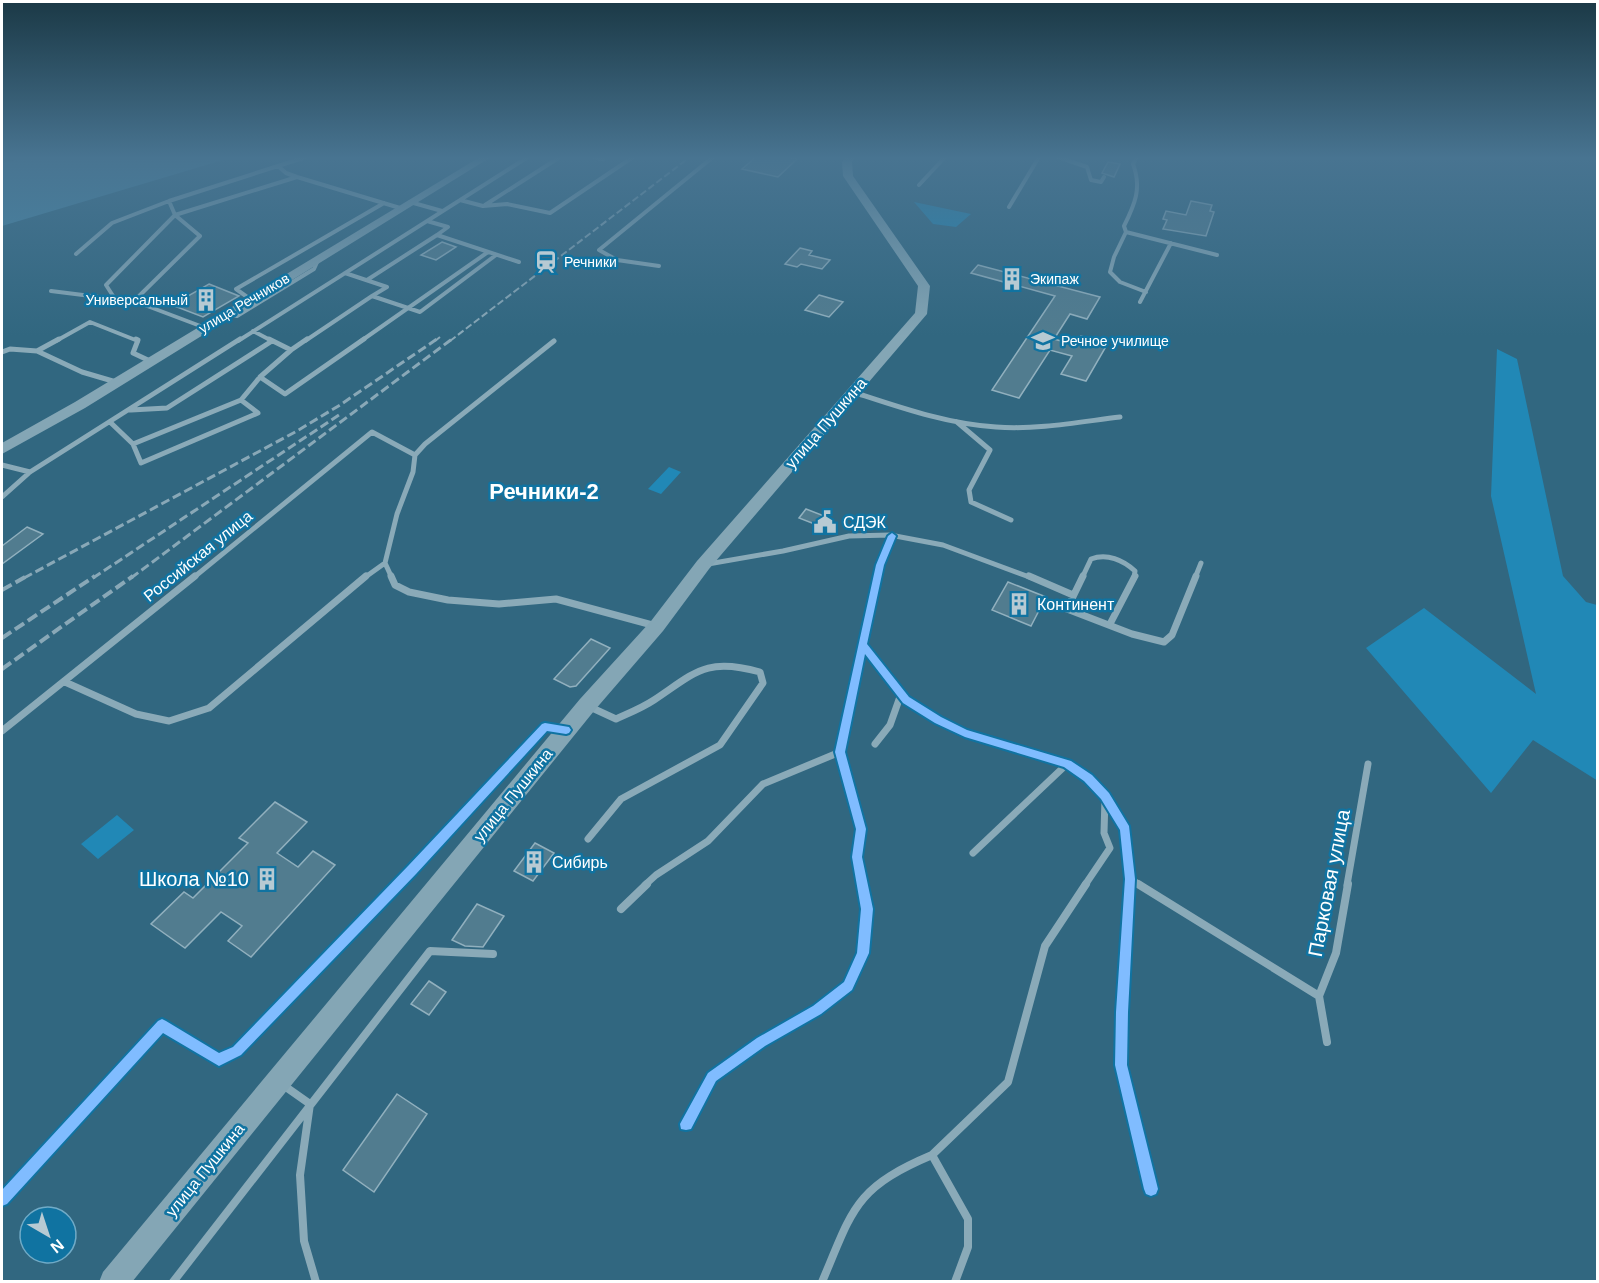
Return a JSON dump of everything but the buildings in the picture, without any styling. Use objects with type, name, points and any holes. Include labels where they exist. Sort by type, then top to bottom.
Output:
[{"type":"main road","name":"улица Речников","points":[[2,449],[44,426],[385,217]]},
{"type":"main road","name":"улица Пушкина","points":[[113,1281],[566,730],[657,626],[703,565],[921,314],[924,286],[876,217]]},
{"type":"street","points":[[76,254],[112,223],[128,217]]},
{"type":"street","points":[[115,299],[106,285],[173,217]]},
{"type":"street","points":[[134,301],[200,236],[177,217]]},
{"type":"street","points":[[250,299],[236,289],[359,217]]},
{"type":"street","points":[[2,497],[30,472],[433,217]]},
{"type":"street","points":[[640,217],[599,250],[617,260],[659,266]]},
{"type":"street","points":[[1129,217],[1124,226],[1126,232],[1109,268],[1109,275],[1117,282],[1146,291]]},
{"type":"street","points":[[367,280],[448,227],[427,221]]},
{"type":"street","points":[[1126,232],[1217,255]]},
{"type":"street","points":[[437,235],[519,262]]},
{"type":"street","points":[[1140,302],[1171,243]]},
{"type":"street","points":[[260,377],[285,394],[488,252]]},
{"type":"street","points":[[372,296],[420,312],[496,255]]},
{"type":"street","points":[[228,313],[237,316],[314,269],[319,257]]},
{"type":"street","points":[[133,444],[241,400],[260,377],[291,350],[387,286],[345,273]]},
{"type":"street","points":[[51,291],[134,301],[203,327]]},
{"type":"street","points":[[38,351],[90,322],[138,340],[133,353],[150,361]]},
{"type":"street","points":[[253,331],[291,350]]},
{"type":"street","points":[[128,410],[167,408],[272,341]]},
{"type":"street","points":[[554,341],[425,444],[415,455],[413,472],[397,514],[385,563],[395,585],[409,592],[448,600],[499,604],[556,599],[657,626]]},
{"type":"street","points":[[2,352],[10,349],[38,351],[82,372],[116,382]]},
{"type":"street","points":[[853,392],[922,414],[979,425],[1029,426],[1120,417]]},
{"type":"street","points":[[110,422],[133,444],[141,463],[258,413],[241,400]]},
{"type":"street","points":[[955,420],[990,450],[969,490],[972,502],[1011,520]]},
{"type":"street","name":"Российская улица","points":[[2,730],[65,682],[372,432],[415,455]]},
{"type":"street","points":[[2,465],[30,472]]},
{"type":"street","points":[[703,565],[765,556],[867,534],[892,536],[928,542],[988,561],[1073,595]]},
{"type":"street","points":[[686,1124],[712,1077],[761,1042],[817,1010],[848,986],[863,953],[867,909],[857,857],[861,829],[840,752],[880,565],[892,536]]},
{"type":"street","points":[[1110,624],[1135,576],[1135,571],[1106,556],[1097,556],[1087,565],[1066,609],[1158,642],[1170,639],[1201,563]]},
{"type":"street","points":[[65,682],[136,714],[169,721],[209,708],[350,588],[385,563]]},
{"type":"street","points":[[862,644],[906,700],[938,720],[965,733],[1067,764],[1088,778],[1105,796],[1125,829],[1130,879],[1121,1065],[1151,1189]]},
{"type":"street","points":[[587,705],[616,719],[651,702],[686,676],[710,666],[735,664],[760,672],[763,683],[720,745],[621,799],[588,839]]},
{"type":"street","points":[[875,744],[890,725],[901,694]]},
{"type":"street","points":[[2,1199],[162,1025],[219,1060],[237,1052],[545,727],[566,730]]},
{"type":"street","points":[[621,909],[656,875],[708,842],[764,784],[840,752]]},
{"type":"street","points":[[973,853],[1067,764]]},
{"type":"street","name":"Парковая улица","points":[[1319,996],[1336,953],[1368,764]]},
{"type":"street","points":[[822,1281],[851,1213],[867,1191],[905,1167],[932,1155],[1008,1082],[1045,946],[1110,848],[1104,833],[1105,796]]},
{"type":"street","points":[[1130,879],[1319,996],[1327,1042]]},
{"type":"street","points":[[173,1281],[430,951],[493,954]]},
{"type":"street","points":[[278,1081],[310,1104]]},
{"type":"street","points":[[310,1104],[300,1175],[304,1241],[316,1281]]},
{"type":"street","points":[[932,1155],[968,1220],[968,1247],[955,1281]]},
{"type":"shaded area","points":[[2,217],[33,217],[2,226]]},
{"type":"shaded area","points":[[927,217],[968,217],[956,227],[933,224]]},
{"type":"shaded area","points":[[1497,349],[1517,359],[1563,576],[1586,602],[1597,605],[1598,781],[1533,740],[1491,793],[1366,648],[1424,608],[1536,694],[1491,496]]},
{"type":"shaded area","points":[[669,467],[681,472],[661,494],[648,489]]},
{"type":"shaded area","points":[[117,815],[134,830],[98,859],[81,844]]},
{"type":"railway","points":[[450,341],[612,217]]},
{"type":"railway","points":[[435,341],[440,337]]},
{"type":"railway","points":[[24,578],[297,431],[340,405],[437,339]]},
{"type":"railway","points":[[131,578],[452,339]]},
{"type":"railway","points":[[93,578],[339,415]]},
{"type":"railway","points":[[2,590],[27,576]]},
{"type":"railway","points":[[2,638],[95,576]]},
{"type":"railway","points":[[2,669],[133,576]]},
{"type":"cycle path","points":[[686,1124],[712,1077],[761,1042],[817,1010],[848,986],[863,953],[867,909],[857,857],[861,829],[840,752],[880,565],[892,536]]},
{"type":"cycle path","points":[[862,644],[906,700],[938,720],[965,733],[1067,764],[1088,778],[1105,796],[1125,829],[1130,879],[1121,1065],[1151,1189]]},
{"type":"cycle path","points":[[2,1199],[162,1025],[219,1060],[237,1051],[412,870],[545,727],[566,730]]},
{"type":"place","name":"Речники","points":[[546,262]]},
{"type":"place","name":"Экипаж","points":[[1012,279]]},
{"type":"place","name":"Универсальный","points":[[206,300]]},
{"type":"place","name":"Речное училище","points":[[1043,341]]},
{"type":"place","name":"СДЭК","points":[[825,522]]},
{"type":"place","name":"Континент","points":[[1019,604]]},
{"type":"place","name":"Сибирь","points":[[534,862]]},
{"type":"place","name":"Школа №10","points":[[267,879]]},
{"type":"district","name":"Речники-2","points":[[544,491]]}]
